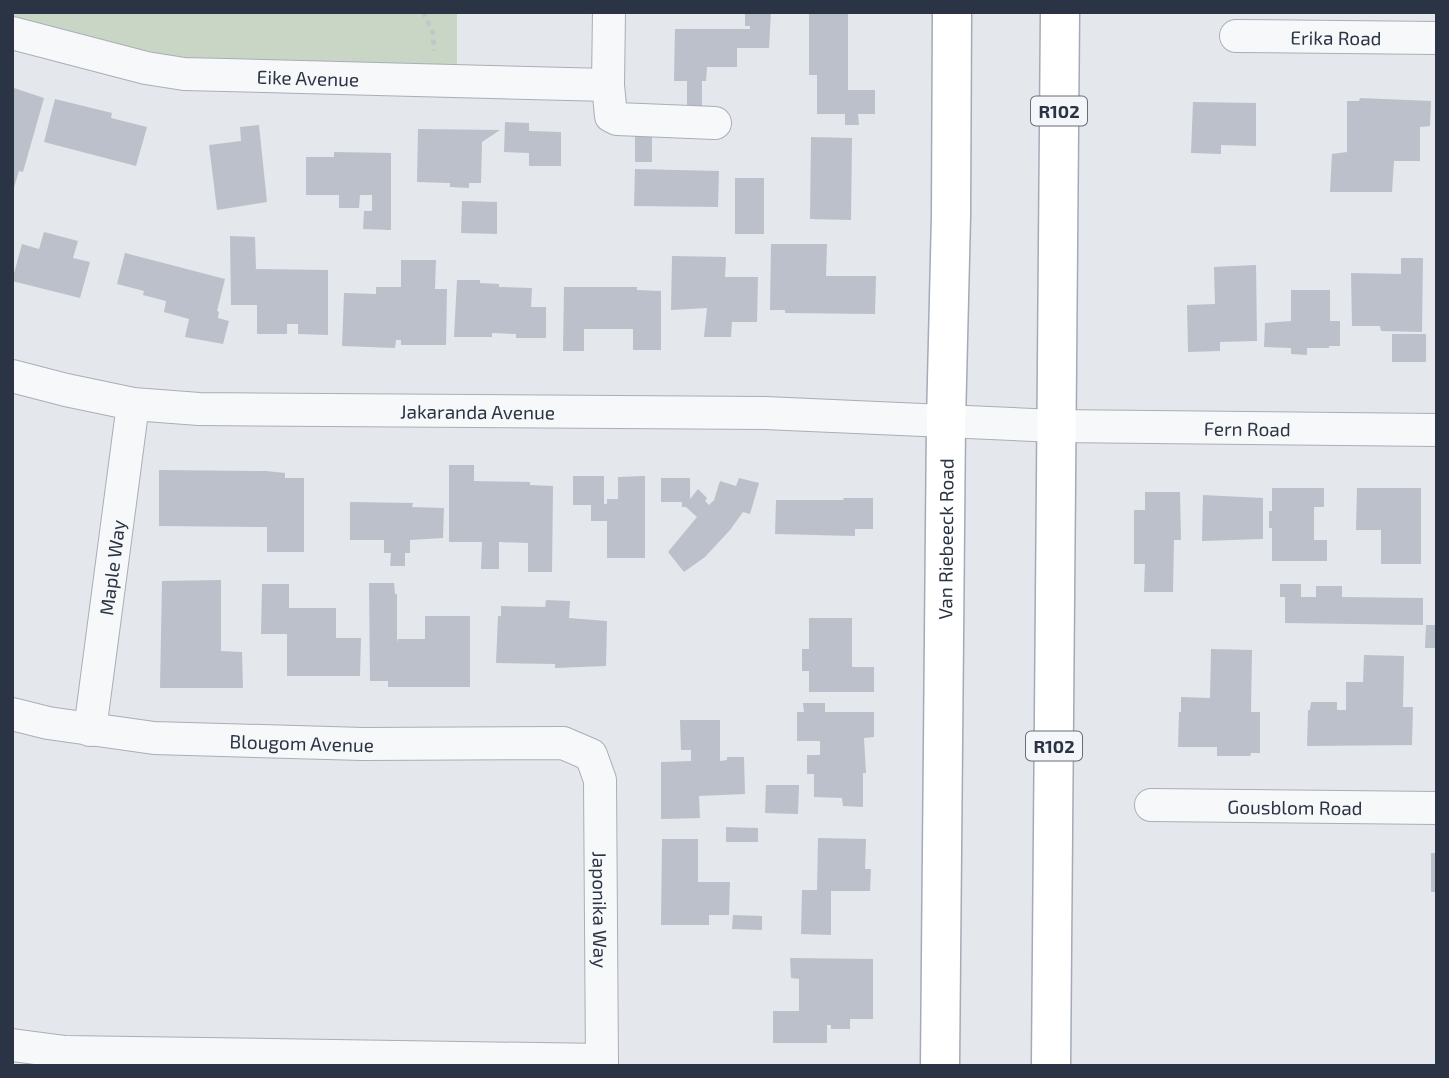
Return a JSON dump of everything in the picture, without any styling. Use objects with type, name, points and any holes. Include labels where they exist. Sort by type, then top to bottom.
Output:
[{"type":"main road","name":"Van Riebeeck Road","points":[[940,1066],[953,12]]},
{"type":"main road","name":"R102","points":[[1051,1066],[1060,12]]},
{"type":"street","points":[[609,12],[608,85],[612,118],[715,123]]},
{"type":"street","name":"Erika Road","points":[[1236,36],[1367,25],[1437,38]]},
{"type":"street","name":"Eike Avenue","points":[[12,33],[146,68],[184,74],[608,85]]},
{"type":"street","name":"Jakaranda Avenue","points":[[12,376],[133,404],[199,409],[765,413],[1056,426]]},
{"type":"street","name":"Maple Way","points":[[90,730],[133,404]]},
{"type":"street","name":"Fern Road","points":[[1056,426],[1437,430]]},
{"type":"street","name":"Blougom Avenue","points":[[12,714],[90,730],[154,738],[335,744],[563,743],[592,755]]},
{"type":"street","name":"Japonika Way","points":[[592,755],[600,780],[602,1063]]},
{"type":"street","name":"Gousblom Road","points":[[1152,805],[1437,808]]},
{"type":"street","points":[[12,1045],[65,1052],[312,1061],[602,1063]]},
{"type":"path","points":[[423,12],[433,33],[435,80]]},
{"type":"green space","points":[[12,12],[457,12],[457,69],[216,65],[161,57],[12,21]]},
{"type":"building","points":[[745,12],[771,12],[769,48],[737,48],[737,67],[707,67],[706,81],[702,81],[702,106],[687,106],[687,81],[674,81],[675,29],[750,29],[750,26],[745,26]]},
{"type":"building","points":[[809,13],[848,13],[848,90],[875,90],[875,114],[858,114],[859,125],[845,125],[845,114],[817,114],[817,75],[809,75]]},
{"type":"building","points":[[14,88],[44,98],[23,172],[19,171],[13,191]]},
{"type":"building","points":[[1360,98],[1431,101],[1430,126],[1420,127],[1420,161],[1394,161],[1392,192],[1330,192],[1332,154],[1347,152],[1347,101],[1359,101]]},
{"type":"building","points":[[55,99],[112,113],[111,118],[147,127],[136,166],[44,142]]},
{"type":"building","points":[[1193,102],[1256,103],[1256,146],[1221,145],[1221,154],[1191,153]]},
{"type":"building","points":[[505,122],[529,123],[529,131],[561,132],[561,166],[529,166],[529,153],[504,152]]},
{"type":"building","points":[[259,125],[267,202],[217,210],[209,145],[241,141],[240,127]]},
{"type":"building","points":[[418,129],[500,130],[482,142],[481,183],[469,183],[469,188],[450,187],[450,183],[417,182]]},
{"type":"building","points":[[635,136],[652,136],[652,162],[635,162]]},
{"type":"building","points":[[811,137],[852,138],[851,220],[810,219]]},
{"type":"building","points":[[334,152],[391,153],[391,230],[363,229],[364,211],[372,211],[372,195],[360,195],[359,208],[339,208],[339,195],[306,195],[306,157],[334,157]]},
{"type":"building","points":[[635,169],[719,171],[718,207],[634,206]]},
{"type":"building","points":[[735,178],[764,178],[764,234],[735,234]]},
{"type":"building","points":[[462,201],[497,202],[497,234],[461,233]]},
{"type":"building","points":[[44,232],[78,241],[73,258],[90,262],[80,298],[12,281],[22,244],[39,249]]},
{"type":"building","points":[[230,236],[255,237],[256,269],[328,270],[328,335],[298,334],[298,324],[287,324],[287,334],[257,334],[257,305],[231,305]]},
{"type":"building","points":[[771,244],[827,244],[826,276],[876,276],[875,314],[785,313],[785,310],[770,310]]},
{"type":"building","points":[[125,253],[225,279],[217,311],[218,318],[229,321],[223,344],[185,337],[189,319],[164,312],[166,301],[143,295],[144,291],[117,284]]},
{"type":"building","points":[[672,256],[726,257],[725,277],[758,277],[757,322],[732,322],[731,337],[704,337],[707,308],[671,310]]},
{"type":"building","points":[[1401,258],[1423,258],[1422,332],[1381,331],[1380,326],[1352,326],[1351,273],[1401,274]]},
{"type":"building","points":[[401,260],[436,260],[435,289],[447,289],[446,345],[401,345],[401,340],[396,340],[395,348],[342,346],[344,293],[376,294],[376,287],[401,287]]},
{"type":"building","points":[[1256,265],[1257,341],[1220,342],[1220,351],[1188,352],[1187,305],[1215,304],[1214,267]]},
{"type":"building","points":[[457,280],[480,280],[480,283],[499,284],[499,287],[532,288],[531,307],[546,307],[546,338],[516,338],[516,334],[492,333],[492,337],[454,337]]},
{"type":"building","points":[[564,287],[637,287],[637,290],[661,291],[661,350],[633,350],[633,329],[584,329],[584,351],[563,351]]},
{"type":"building","points":[[1291,290],[1330,290],[1330,321],[1340,321],[1340,346],[1307,348],[1307,355],[1291,354],[1291,348],[1264,347],[1265,323],[1291,321]]},
{"type":"building","points":[[1392,334],[1426,334],[1426,362],[1392,362]]},
{"type":"building","points":[[449,465],[474,465],[474,481],[530,482],[530,485],[553,486],[552,572],[528,572],[528,543],[499,542],[499,569],[481,569],[482,542],[449,542]]},
{"type":"building","points":[[159,470],[266,471],[285,473],[285,478],[304,478],[304,552],[267,552],[267,527],[159,526]]},
{"type":"building","points":[[573,476],[604,476],[604,504],[607,504],[607,499],[618,499],[618,477],[645,476],[645,558],[607,558],[607,521],[591,521],[591,505],[573,505]]},
{"type":"building","points":[[661,478],[690,478],[690,499],[698,489],[707,498],[705,501],[709,505],[714,500],[720,481],[736,486],[739,478],[759,483],[750,514],[743,512],[705,557],[684,572],[668,552],[697,517],[686,507],[682,507],[682,502],[661,502]]},
{"type":"building","points":[[1272,488],[1324,488],[1324,507],[1314,507],[1314,540],[1327,540],[1327,561],[1272,561],[1269,511],[1272,511]]},
{"type":"building","points":[[1357,488],[1421,488],[1421,564],[1381,564],[1381,530],[1356,530]]},
{"type":"building","points":[[1145,492],[1180,492],[1181,540],[1174,540],[1173,592],[1144,592],[1145,564],[1134,564],[1134,510],[1145,510]]},
{"type":"building","points":[[1203,495],[1263,498],[1263,539],[1202,541]]},
{"type":"building","points":[[843,498],[873,498],[873,529],[855,529],[855,536],[775,534],[776,500],[844,500]]},
{"type":"building","points":[[350,502],[413,503],[412,507],[444,508],[443,538],[410,540],[410,553],[405,553],[405,566],[390,566],[391,553],[384,553],[384,540],[350,540]]},
{"type":"building","points":[[221,580],[221,651],[242,652],[243,688],[160,688],[162,581]]},
{"type":"building","points":[[369,583],[394,583],[397,594],[397,642],[398,639],[425,639],[425,616],[470,616],[470,687],[388,687],[388,681],[370,681]]},
{"type":"building","points":[[262,584],[289,584],[289,608],[336,608],[336,638],[361,638],[360,676],[287,676],[287,634],[261,634]]},
{"type":"building","points":[[1280,584],[1301,584],[1301,597],[1316,597],[1316,586],[1342,586],[1342,597],[1423,598],[1423,625],[1285,623],[1285,597],[1280,597]]},
{"type":"building","points":[[546,600],[570,601],[569,618],[607,621],[606,666],[555,668],[555,664],[496,663],[498,616],[501,616],[501,606],[545,607]]},
{"type":"building","points":[[809,618],[852,618],[852,667],[874,667],[874,692],[809,692],[809,671],[802,671],[802,649],[809,649]]},
{"type":"building","points":[[1426,625],[1437,625],[1437,648],[1425,648]]},
{"type":"building","points":[[1211,649],[1252,650],[1251,712],[1260,712],[1260,753],[1251,753],[1250,756],[1217,756],[1217,747],[1178,747],[1181,697],[1210,698]]},
{"type":"building","points":[[1364,655],[1404,656],[1403,707],[1413,707],[1412,745],[1307,746],[1308,710],[1311,702],[1337,702],[1337,710],[1346,710],[1346,682],[1363,682]]},
{"type":"building","points":[[803,703],[825,703],[825,712],[874,712],[874,737],[864,738],[866,773],[863,773],[863,807],[843,806],[842,798],[814,797],[814,774],[807,774],[807,755],[820,755],[820,741],[797,741],[797,712],[804,712]]},
{"type":"building","points":[[680,720],[720,720],[720,761],[727,760],[727,757],[744,757],[745,794],[699,796],[700,818],[661,819],[661,762],[691,761],[691,750],[681,750]]},
{"type":"building","points":[[766,785],[799,785],[798,814],[765,813]]},
{"type":"building","points":[[726,827],[758,828],[758,842],[726,842]]},
{"type":"building","points":[[818,838],[866,839],[865,869],[871,869],[870,891],[831,891],[831,935],[801,934],[802,890],[817,890]]},
{"type":"building","points":[[662,839],[698,839],[698,882],[730,882],[729,915],[709,915],[709,925],[661,925]]},
{"type":"building","points":[[1431,853],[1437,853],[1437,892],[1431,892]]},
{"type":"building","points":[[733,915],[762,916],[762,930],[732,929]]},
{"type":"building","points":[[790,958],[873,959],[873,1019],[850,1019],[850,1029],[831,1029],[831,1025],[827,1025],[827,1043],[773,1043],[773,1011],[799,1011],[799,979],[791,978]]}]
